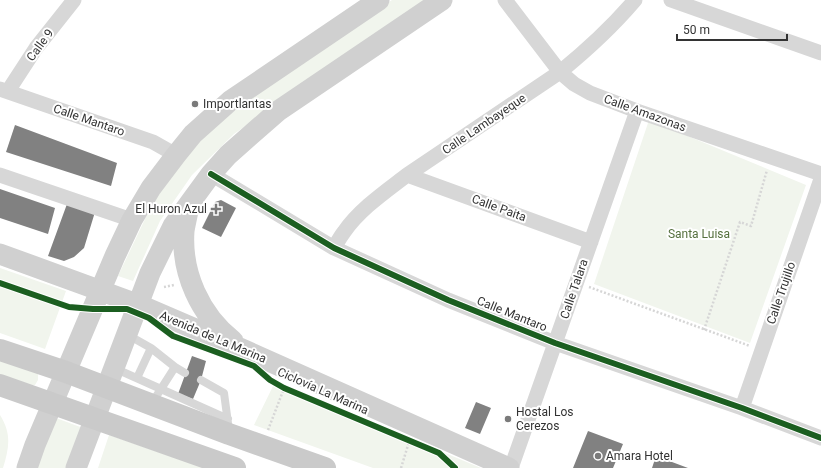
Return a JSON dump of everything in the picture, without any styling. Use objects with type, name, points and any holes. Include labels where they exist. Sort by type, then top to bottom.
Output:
[{"type":"main road","points":[[27,468],[35,445],[132,220],[151,188],[193,134],[230,101],[379,0]]},
{"type":"main road","points":[[76,468],[137,304],[161,249],[173,226],[211,174],[228,155],[278,111],[442,0]]},
{"type":"main road","points":[[189,204],[184,231],[185,259],[191,282],[205,311],[222,332],[244,350]]},
{"type":"main road","name":"Avenida de La Marina","points":[[0,254],[137,304],[244,350],[285,382],[510,468]]},
{"type":"main road","points":[[0,350],[66,372],[110,378],[228,427],[261,446],[325,468]]},
{"type":"main road","points":[[0,385],[235,468]]},
{"type":"street","name":"Calle 9","points":[[4,90],[74,0]]},
{"type":"street","name":"Calle Amazonas","points":[[505,0],[560,72],[574,84],[590,93],[637,111],[821,174]]},
{"type":"street","name":"Calle Lambayeque","points":[[334,248],[344,232],[359,215],[383,193],[407,174],[560,72],[584,53],[636,0]]},
{"type":"street","points":[[671,0],[821,53]]},
{"type":"street","name":"Calle Mantaro","points":[[4,90],[153,142],[176,155]]},
{"type":"street","name":"Calle Talara","points":[[510,468],[637,111]]},
{"type":"street","name":"Calle Mantaro","points":[[211,174],[334,248],[448,300],[555,343],[742,408],[821,438]]},
{"type":"street","name":"Calle Paita","points":[[407,174],[591,242]]},
{"type":"street","points":[[0,176],[132,220]]},
{"type":"street","name":"Calle Trujillo","points":[[742,408],[821,179]]},
{"type":"lane","points":[[126,334],[152,348],[175,367],[186,373]]},
{"type":"lane","points":[[137,378],[152,348]]},
{"type":"lane","points":[[110,378],[137,378],[156,397],[175,367]]},
{"type":"lane","points":[[201,380],[224,394],[228,427]]},
{"type":"path","points":[[704,330],[740,222],[751,226],[772,156]]},
{"type":"path","points":[[576,282],[761,350]]},
{"type":"path","points":[[261,446],[285,382]]},
{"type":"path","points":[[402,437],[417,444]]},
{"type":"path","points":[[401,468],[410,440]]},
{"type":"green space","points":[[392,0],[425,0],[234,134],[192,175],[160,221],[133,281],[118,276],[164,179],[210,129],[293,68]]},
{"type":"green space","name":"Santa Luisa","points":[[649,120],[806,185],[750,343],[594,284]]},
{"type":"green space","points":[[0,268],[66,291],[45,349],[0,333]]},
{"type":"green space","points":[[0,358],[38,373],[38,380],[35,385],[30,385],[0,375]]},
{"type":"green space","points":[[275,382],[481,468],[373,468],[254,425]]},
{"type":"green space","points":[[0,415],[8,435],[7,454],[3,468],[0,468]]},
{"type":"green space","points":[[56,418],[83,428],[67,468],[35,468]]},
{"type":"green space","points":[[109,435],[204,468],[98,468]]},
{"type":"building","points":[[15,125],[117,163],[111,186],[6,152]]},
{"type":"building","points":[[0,189],[55,208],[48,234],[0,218]]},
{"type":"building","points":[[221,200],[236,208],[221,237],[202,228],[215,202]]},
{"type":"building","points":[[67,204],[95,212],[84,248],[74,257],[64,261],[48,256]]},
{"type":"building","points":[[192,356],[206,361],[201,380],[193,399],[178,394]]},
{"type":"building","points":[[476,402],[491,408],[480,434],[465,428]]},
{"type":"building","name":"Amara Hotel","points":[[588,431],[623,444],[613,468],[573,468]]},
{"type":"building","points":[[656,456],[688,468],[652,468]]},
{"type":"cycle path","points":[[211,174],[334,248],[448,300],[555,343],[742,408],[821,438]]},
{"type":"cycle path","name":"Ciclovía La Marina","points":[[0,283],[69,307],[127,309],[149,318],[173,336],[254,366],[270,380],[284,388],[439,453],[455,468]]},
{"type":"place","name":"Importlantas","points":[[195,104]]},
{"type":"place","name":"El Huron Azul","points":[[216,209]]},
{"type":"place","name":"Hostal Los Cerezos","points":[[508,419]]},
{"type":"place","name":"Amara Hotel","points":[[598,456]]}]
